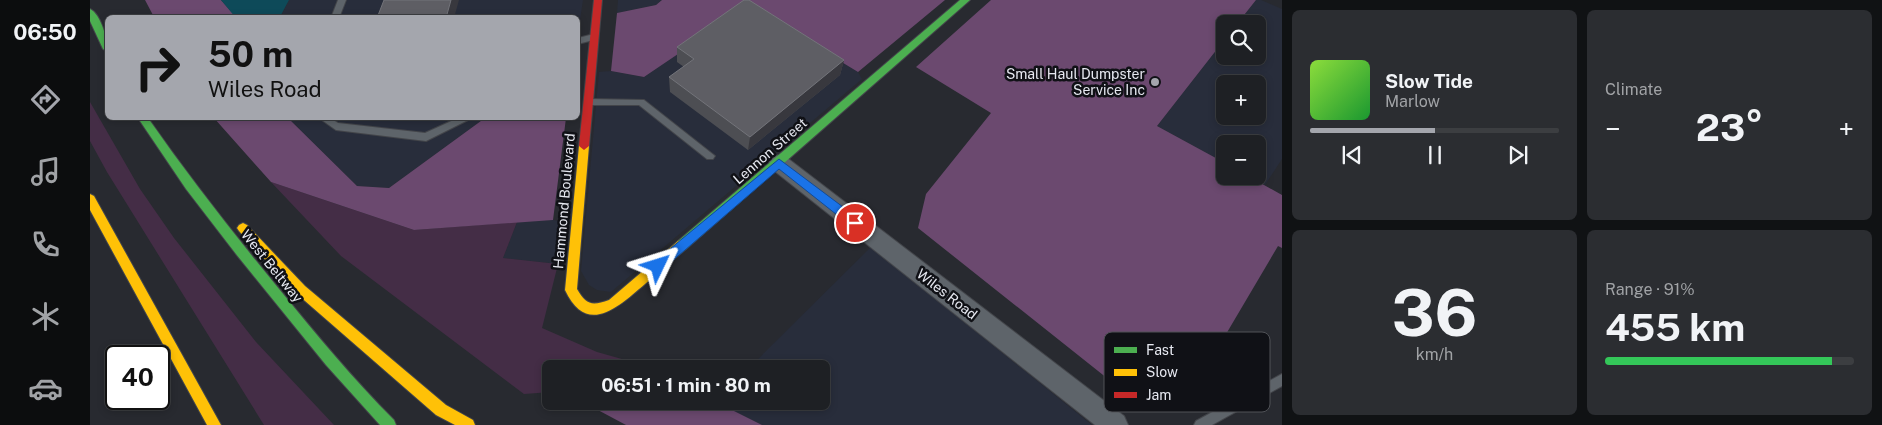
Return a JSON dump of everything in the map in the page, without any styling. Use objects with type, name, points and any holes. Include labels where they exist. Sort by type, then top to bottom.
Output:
[{"type":"main road","name":"Hammond Boulevard","points":[[586,310],[577,304],[571,290],[598,0]]},
{"type":"main road","name":"Lennon Street","points":[[586,310],[600,310],[613,304],[966,0]]},
{"type":"main road","points":[[90,12],[105,43]]},
{"type":"main road","name":"West Beltway","points":[[144,120],[173,165],[205,208],[356,392],[389,425]]},
{"type":"main road","points":[[90,199],[214,425]]},
{"type":"main road","points":[[205,208],[244,229],[301,290],[441,410],[468,425]]},
{"type":"street","name":"Wiles Road","points":[[779,163],[1115,425]]},
{"type":"lane","points":[[336,15],[342,0]]},
{"type":"lane","points":[[580,40],[594,37]]},
{"type":"lane","points":[[588,102],[641,102],[710,156]]},
{"type":"lane","points":[[327,120],[336,126],[426,138],[461,120]]},
{"type":"lane","points":[[1270,387],[1282,380]]},
{"type":"lane","points":[[1200,425],[1224,412]]},
{"type":"shaded area","points":[[145,0],[221,0],[234,15],[153,15]]},
{"type":"shaded area","points":[[289,0],[583,0],[580,20],[580,15],[282,15]]},
{"type":"shaded area","points":[[618,0],[662,0],[656,5],[617,13]]},
{"type":"shaded area","points":[[662,0],[945,0],[858,72],[749,6],[644,77],[611,71],[617,13],[656,5]]},
{"type":"shaded area","points":[[991,0],[1256,0],[1244,15],[1216,15],[1216,51],[1157,126],[1216,158],[1216,185],[1264,185],[1282,195],[1282,248],[1278,246],[1227,332],[1104,332],[1104,376],[918,228],[926,194],[991,113],[916,67]]},
{"type":"shaded area","points":[[1256,0],[1261,0],[1282,9],[1282,159],[1266,183],[1266,135],[1216,135],[1216,158],[1157,126],[1216,51],[1216,65],[1266,65],[1266,15],[1244,15]]},
{"type":"shaded area","points":[[749,5],[858,72],[862,79],[611,292],[597,290],[589,285],[581,271],[599,72],[611,71],[644,77]]},
{"type":"shaded area","points":[[90,102],[140,189],[174,238],[256,342],[334,425],[264,425],[107,172],[90,141]]},
{"type":"shaded area","points":[[216,120],[290,120],[357,186],[389,188],[482,120],[566,120],[553,220],[414,230],[271,182]]},
{"type":"shaded area","points":[[290,120],[482,120],[389,188],[357,186]]},
{"type":"shaded area","points":[[271,182],[414,230],[517,222],[503,258],[558,264],[542,328],[597,352],[625,360],[542,360],[542,393],[524,394],[341,256]]},
{"type":"shaded area","points":[[553,220],[565,222],[558,264],[503,258],[517,222]]},
{"type":"shaded area","points":[[871,247],[1092,425],[762,425],[731,410],[830,410],[830,360],[757,360]]},
{"type":"shaded area","points":[[598,410],[732,410],[762,425],[626,425]]},
{"type":"water","points":[[221,0],[289,0],[281,15],[234,15]]},
{"type":"building","points":[[384,0],[451,0],[447,15],[378,15]]},
{"type":"building","points":[[744,0],[749,0],[844,60],[750,137],[669,77],[694,59],[677,47]]},
{"type":"traffic: fast","points":[[682,245],[966,0]]},
{"type":"traffic: fast","points":[[90,12],[105,43]]},
{"type":"traffic: fast","points":[[144,120],[190,185],[241,251],[330,361],[389,425]]},
{"type":"traffic: slow","points":[[584,146],[571,290],[579,304],[588,309],[599,309],[613,304],[682,245]]},
{"type":"traffic: slow","points":[[90,199],[214,425]]},
{"type":"traffic: slow","points":[[243,228],[301,290],[441,410],[468,425]]},
{"type":"traffic: jam","points":[[584,146],[598,0]]},
{"type":"place","name":"Small Haul Dumpster Service Inc","points":[[1155,82]]},
{"type":"route","points":[[658,266],[779,163],[855,223]]}]
